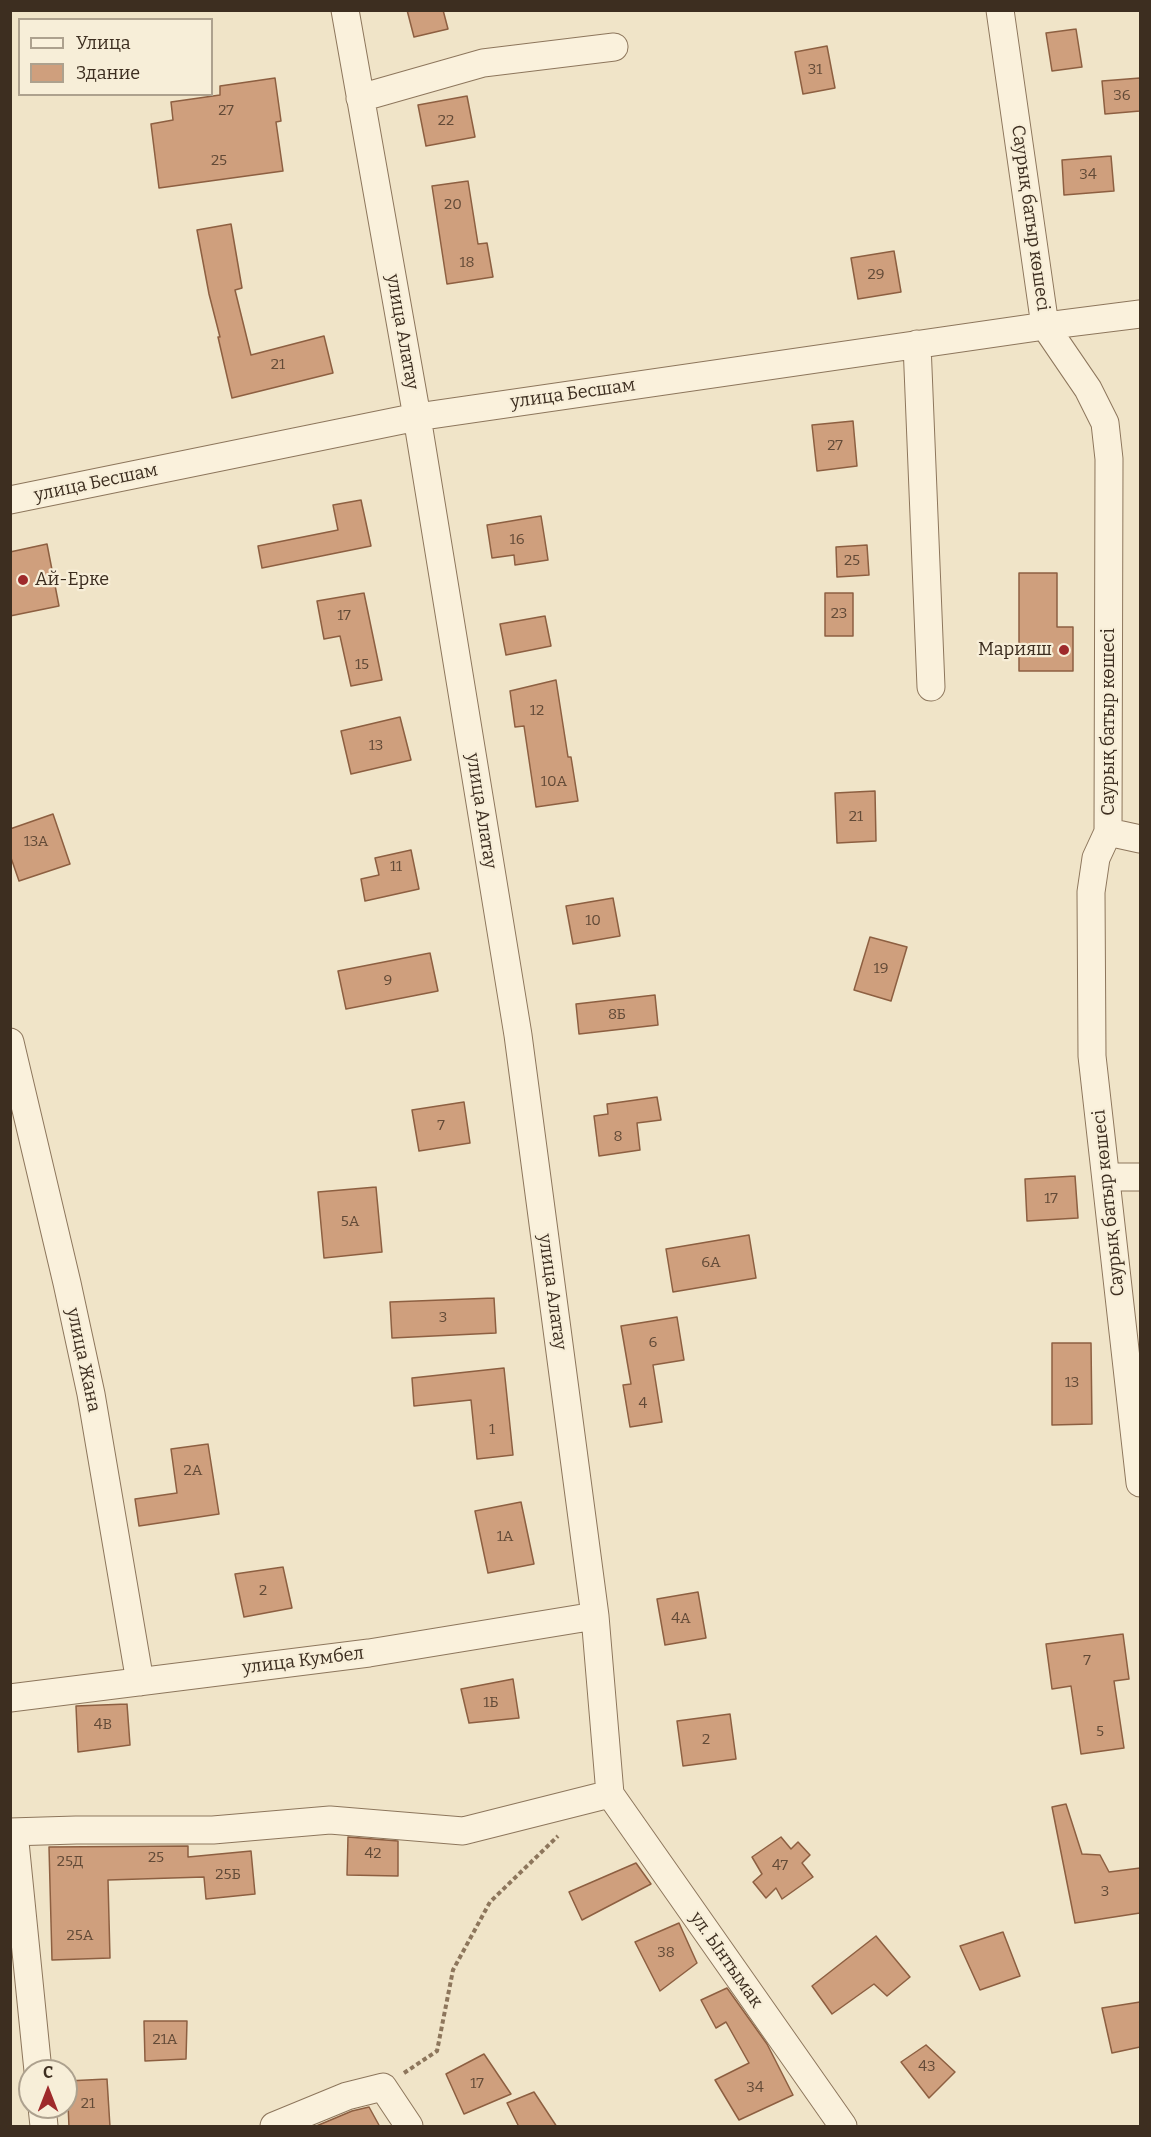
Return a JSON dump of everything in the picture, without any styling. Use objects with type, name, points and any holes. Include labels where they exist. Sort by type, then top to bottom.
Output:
[{"type":"street","name":"улица Алатау","points":[[345,10],[417,417],[518,1035],[595,1616],[610,1794]]},
{"type":"street","name":"Саурық батыр көшесі","points":[[1000,10],[1045,326],[1088,389],[1105,423],[1109,459],[1108,832],[1095,858],[1091,892],[1092,1056],[1140,1483]]},
{"type":"street","points":[[360,98],[483,63],[614,47]]},
{"type":"street","name":"улица Бесшам","points":[[10,500],[417,417],[1140,314]]},
{"type":"street","points":[[917,344],[931,687]]},
{"type":"street","points":[[1108,832],[1140,839]]},
{"type":"street","name":"улица Жана","points":[[10,1042],[91,1394],[140,1682]]},
{"type":"street","points":[[1106,1177],[1140,1177]]},
{"type":"street","name":"улица Кумбел","points":[[10,1698],[369,1653],[595,1616]]},
{"type":"street","points":[[37,2059],[12,1832],[213,1830],[330,1820],[463,1831],[610,1794]]},
{"type":"street","name":"ул. Ынтымак","points":[[610,1794],[843,2127]]},
{"type":"street","points":[[274,2127],[347,2096],[383,2087],[409,2127]]},
{"type":"path","points":[[383,2087],[437,2051],[453,1970],[490,1902],[560,1834]]},
{"type":"building","points":[[407,10],[443,10],[448,29],[414,37]]},
{"type":"building","points":[[1076,29],[1082,67],[1052,71],[1046,33]]},
{"type":"building","points":[[827,46],[835,88],[803,94],[795,52]]},
{"type":"building","points":[[275,78],[281,121],[276,122],[283,171],[159,188],[151,124],[173,120],[171,102],[220,95],[220,86]]},
{"type":"building","points":[[1140,78],[1140,111],[1105,114],[1102,81]]},
{"type":"building","points":[[467,96],[475,137],[426,146],[418,105]]},
{"type":"building","points":[[1111,156],[1114,191],[1064,195],[1062,160]]},
{"type":"building","points":[[468,181],[478,244],[487,243],[493,277],[447,284],[432,186]]},
{"type":"building","points":[[231,224],[242,288],[235,290],[251,355],[324,336],[333,373],[232,398],[197,230]]},
{"type":"building","points":[[894,251],[901,292],[858,299],[851,258]]},
{"type":"building","points":[[853,421],[857,466],[817,471],[812,425]]},
{"type":"building","points":[[361,500],[371,546],[262,568],[258,546],[338,530],[333,505]]},
{"type":"building","points":[[541,516],[548,560],[515,565],[514,555],[492,558],[487,525]]},
{"type":"building","points":[[47,544],[59,606],[10,616],[10,552]]},
{"type":"building","points":[[867,545],[869,575],[837,577],[836,547]]},
{"type":"building","points":[[1019,573],[1057,573],[1057,627],[1073,627],[1073,671],[1019,671]]},
{"type":"building","points":[[364,593],[382,680],[351,686],[340,636],[324,639],[317,601]]},
{"type":"building","points":[[825,593],[853,593],[853,636],[825,636]]},
{"type":"building","points":[[545,616],[551,646],[506,655],[500,624]]},
{"type":"building","points":[[556,680],[568,757],[571,757],[578,801],[536,807],[524,726],[515,727],[510,691]]},
{"type":"building","points":[[400,717],[411,760],[351,774],[341,731]]},
{"type":"building","points":[[875,791],[876,841],[837,843],[835,793]]},
{"type":"building","points":[[53,814],[70,864],[19,881],[10,855],[10,829]]},
{"type":"building","points":[[411,850],[419,889],[365,901],[361,879],[379,875],[375,858]]},
{"type":"building","points":[[613,898],[620,936],[573,944],[566,906]]},
{"type":"building","points":[[870,937],[907,947],[891,1001],[854,990]]},
{"type":"building","points":[[430,953],[438,991],[346,1009],[338,971]]},
{"type":"building","points":[[655,995],[658,1025],[579,1034],[576,1004]]},
{"type":"building","points":[[657,1097],[661,1120],[637,1123],[640,1150],[599,1156],[594,1116],[608,1114],[607,1104]]},
{"type":"building","points":[[464,1102],[470,1143],[419,1151],[412,1110]]},
{"type":"building","points":[[1075,1176],[1078,1218],[1027,1221],[1025,1179]]},
{"type":"building","points":[[376,1187],[382,1252],[324,1258],[318,1192]]},
{"type":"building","points":[[749,1235],[756,1278],[673,1292],[666,1249]]},
{"type":"building","points":[[494,1298],[496,1333],[392,1338],[390,1302]]},
{"type":"building","points":[[677,1317],[684,1360],[653,1365],[662,1422],[630,1427],[623,1385],[631,1384],[621,1326]]},
{"type":"building","points":[[1052,1343],[1091,1343],[1092,1424],[1052,1425]]},
{"type":"building","points":[[504,1368],[513,1455],[477,1459],[471,1400],[414,1406],[412,1378]]},
{"type":"building","points":[[208,1444],[219,1514],[139,1526],[135,1499],[177,1493],[171,1449]]},
{"type":"building","points":[[521,1502],[534,1564],[488,1573],[475,1511]]},
{"type":"building","points":[[283,1567],[292,1608],[244,1617],[235,1574]]},
{"type":"building","points":[[698,1592],[706,1638],[665,1645],[657,1599]]},
{"type":"building","points":[[1123,1634],[1129,1679],[1114,1681],[1124,1748],[1081,1754],[1071,1686],[1052,1689],[1046,1644]]},
{"type":"building","points":[[513,1679],[519,1718],[469,1723],[461,1689]]},
{"type":"building","points":[[127,1704],[130,1745],[78,1752],[76,1706]]},
{"type":"building","points":[[730,1714],[736,1759],[683,1766],[677,1721]]},
{"type":"building","points":[[1066,1804],[1082,1854],[1100,1855],[1109,1872],[1140,1868],[1140,1913],[1075,1923],[1052,1807]]},
{"type":"building","points":[[348,1837],[398,1841],[398,1876],[347,1875]]},
{"type":"building","points":[[781,1837],[791,1849],[798,1842],[810,1855],[802,1863],[813,1877],[782,1899],[776,1888],[766,1898],[753,1882],[762,1874],[752,1857]]},
{"type":"building","points":[[188,1846],[188,1857],[251,1851],[255,1894],[206,1899],[204,1877],[108,1880],[110,1958],[52,1960],[49,1847]]},
{"type":"building","points":[[636,1863],[651,1884],[582,1920],[569,1892]]},
{"type":"building","points":[[679,1923],[697,1963],[660,1991],[635,1942]]},
{"type":"building","points":[[1003,1932],[1020,1976],[980,1990],[960,1946]]},
{"type":"building","points":[[876,1936],[910,1977],[887,1996],[874,1984],[832,2014],[812,1986]]},
{"type":"building","points":[[727,1988],[767,2044],[793,2095],[739,2120],[715,2080],[749,2063],[726,2022],[716,2028],[701,2000]]},
{"type":"building","points":[[1140,2002],[1140,2047],[1112,2053],[1102,2008]]},
{"type":"building","points":[[144,2021],[187,2021],[186,2059],[145,2061]]},
{"type":"building","points":[[926,2045],[955,2072],[929,2098],[901,2062]]},
{"type":"building","points":[[484,2054],[511,2094],[464,2114],[446,2074]]},
{"type":"building","points":[[107,2079],[110,2127],[69,2127],[69,2119],[78,2119],[78,2080]]},
{"type":"building","points":[[534,2092],[557,2127],[519,2127],[507,2103]]},
{"type":"building","points":[[369,2107],[380,2127],[314,2127],[352,2111]]},
{"type":"place","name":"Ай-Ерке","points":[[23,580]]},
{"type":"place","name":"Марияш","points":[[1064,650]]}]
